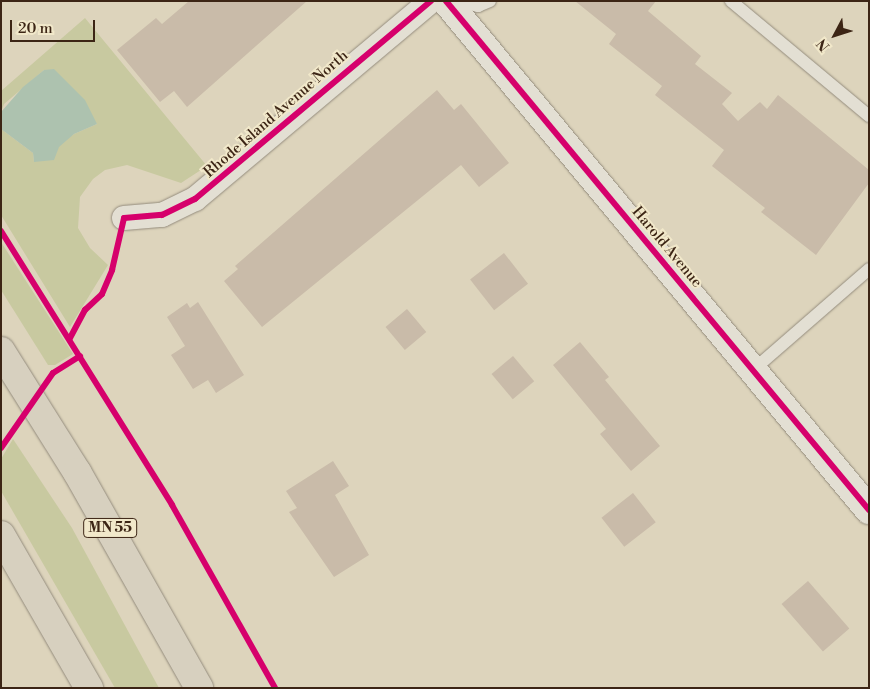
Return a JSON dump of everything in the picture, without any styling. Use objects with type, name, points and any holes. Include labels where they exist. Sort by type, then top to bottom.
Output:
[{"type":"highway","name":"MN 55","points":[[6,368],[82,480],[199,688]]},
{"type":"highway","points":[[1,535],[89,688]]},
{"type":"street","name":"Rhode Island Avenue North","points":[[124,218],[162,215],[195,199],[431,1]]},
{"type":"street","name":"Harold Avenue","points":[[446,1],[869,510]]},
{"type":"lane","points":[[458,1],[478,6],[490,1]]},
{"type":"lane","points":[[732,1],[869,116]]},
{"type":"lane","points":[[753,370],[869,269]]},
{"type":"green space","points":[[85,18],[207,166],[181,183],[127,165],[105,170],[93,179],[80,197],[78,228],[90,248],[108,265],[70,327],[1,215],[1,129],[33,153],[34,162],[74,134],[97,124],[44,70],[4,104],[1,112],[1,91]]},
{"type":"green space","points":[[1,242],[73,354],[55,365],[48,365],[1,290]]},
{"type":"green space","points":[[13,439],[72,528],[159,688],[115,688],[1,491],[1,459]]},
{"type":"shaded area","points":[[54,69],[85,100],[97,124],[74,134],[59,147],[54,160],[34,162],[33,153],[1,129],[1,112],[23,87],[44,70]]},
{"type":"building","points":[[189,1],[307,1],[187,107],[174,91],[160,102],[117,50],[156,18],[162,24]]},
{"type":"building","points":[[575,1],[656,1],[648,11],[701,56],[695,64],[732,93],[722,104],[738,121],[760,102],[767,109],[778,95],[869,170],[869,183],[816,255],[761,212],[765,208],[712,166],[724,150],[655,95],[662,86],[609,44],[616,34]]},
{"type":"building","points":[[437,90],[454,110],[461,104],[509,163],[479,187],[461,165],[262,327],[224,281],[238,269],[235,266]]},
{"type":"building","points":[[504,253],[528,284],[494,310],[470,279]]},
{"type":"building","points":[[198,302],[244,375],[216,393],[208,380],[193,389],[171,355],[185,346],[167,317],[187,303],[190,308]]},
{"type":"building","points":[[407,309],[426,332],[405,350],[386,327]]},
{"type":"building","points":[[580,342],[609,377],[605,380],[660,446],[631,471],[600,434],[606,429],[553,365]]},
{"type":"building","points":[[513,356],[534,381],[513,399],[492,374]]},
{"type":"building","points":[[333,461],[349,486],[335,495],[369,555],[334,577],[289,512],[297,508],[286,491]]},
{"type":"building","points":[[633,493],[656,522],[624,547],[601,518]]},
{"type":"building","points":[[808,581],[849,629],[823,652],[782,604]]},
{"type":"cycle path","points":[[70,338],[85,310],[102,294],[112,270],[124,218],[162,215],[195,199],[431,1]]},
{"type":"cycle path","points":[[446,1],[869,510]]},
{"type":"cycle path","points":[[1,231],[172,505],[275,688]]},
{"type":"cycle path","points":[[1,448],[53,373],[80,356]]}]
